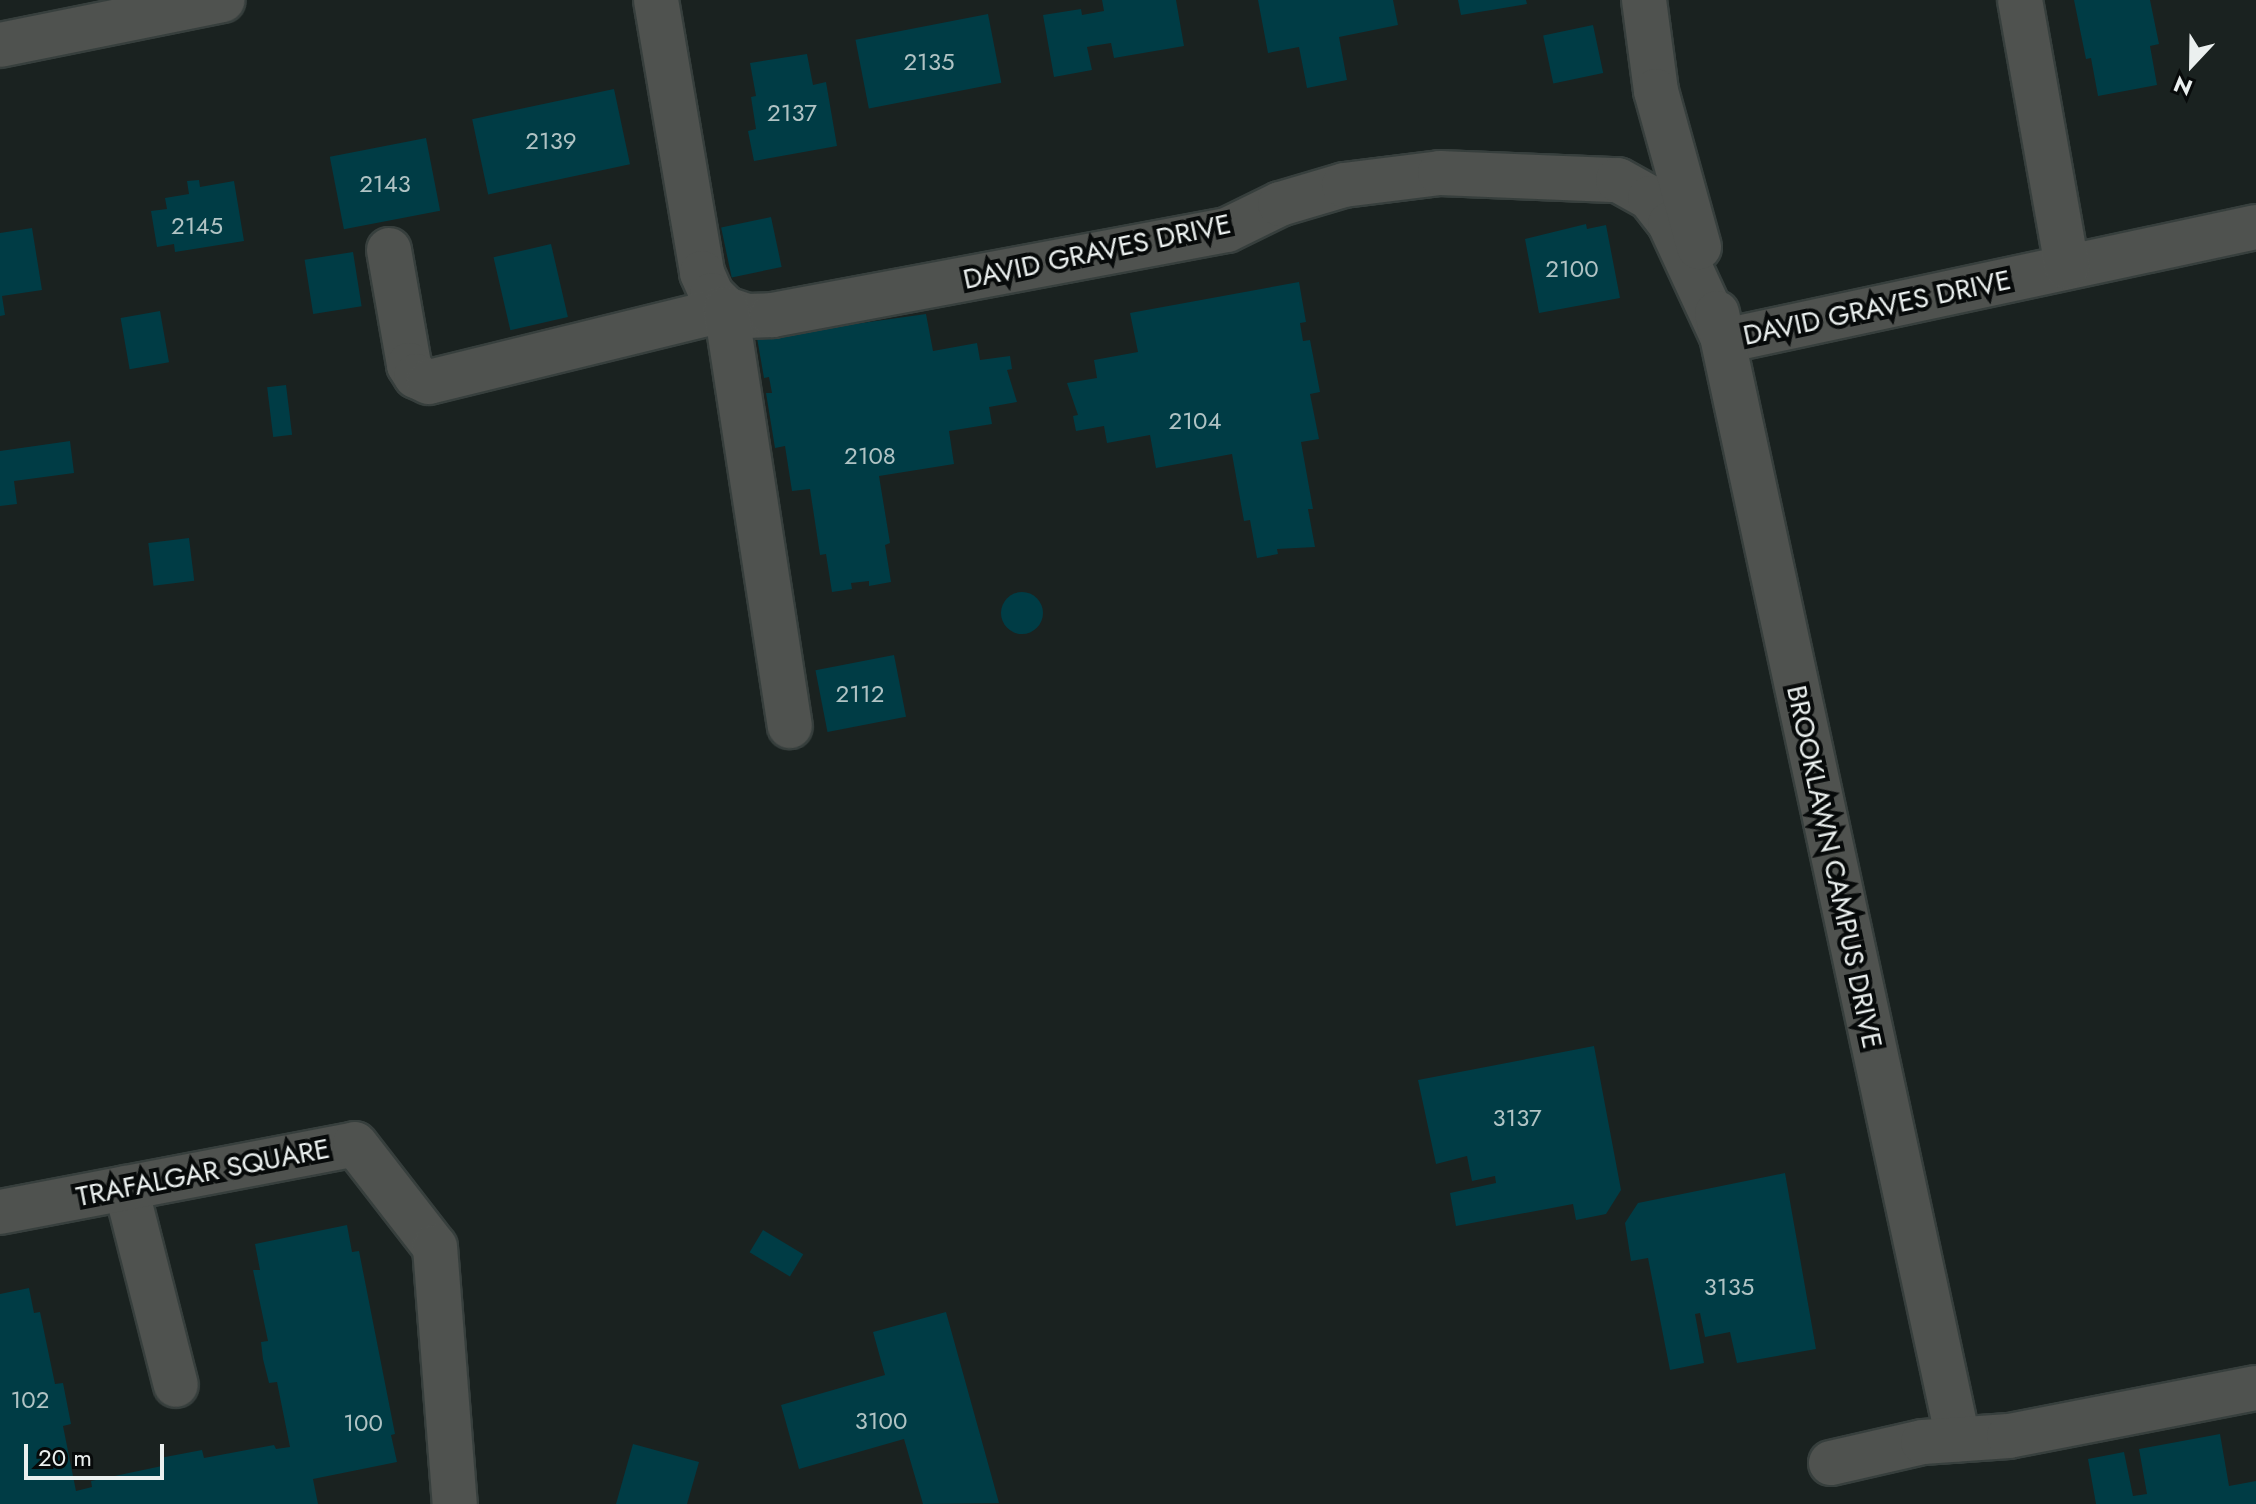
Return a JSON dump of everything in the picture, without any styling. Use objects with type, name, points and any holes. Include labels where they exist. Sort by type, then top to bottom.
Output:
[{"type":"street","points":[[0,45],[223,0]]},
{"type":"street","points":[[656,0],[702,273],[712,295],[726,309],[790,726]]},
{"type":"street","name":"BROOKLAWN CAMPUS DRIVE","points":[[1644,0],[1656,91],[1724,341],[1865,1019],[1958,1439]]},
{"type":"street","points":[[2020,0],[2067,267]]},
{"type":"street","name":"DAVID GRAVES DRIVE","points":[[726,309],[747,316],[772,315],[1227,230],[1280,204],[1344,185],[1440,173],[1578,176],[1618,180],[1650,198],[1670,224],[1724,341],[2256,227]]},
{"type":"street","points":[[389,250],[409,365],[416,376],[429,382],[726,309]]},
{"type":"street","name":"TRAFALGAR SQUARE","points":[[0,1212],[355,1144],[435,1247],[455,1504]]},
{"type":"street","points":[[126,1188],[176,1385]]},
{"type":"street","points":[[1831,1463],[1923,1442],[2009,1436],[2256,1388]]},
{"type":"building","points":[[1102,0],[1176,0],[1184,46],[1114,58],[1111,43],[1087,47],[1092,70],[1054,77],[1043,15],[1081,9],[1082,15],[1104,11]]},
{"type":"building","points":[[1258,0],[1393,0],[1398,25],[1339,37],[1347,80],[1307,88],[1299,47],[1268,53]]},
{"type":"building","points":[[1458,0],[1526,0],[1527,4],[1461,15]]},
{"type":"building","points":[[2074,0],[2150,0],[2159,44],[2150,46],[2157,85],[2098,96],[2091,58],[2086,59]]},
{"type":"building","points":[[988,14],[1001,83],[869,108],[855,40]]},
{"type":"building","points":[[1593,25],[1603,73],[1553,84],[1543,36]]},
{"type":"building","points":[[807,54],[813,85],[826,82],[837,146],[754,161],[748,131],[756,129],[751,97],[756,96],[750,63]]},
{"type":"building","points":[[614,89],[630,164],[488,194],[472,119]]},
{"type":"building","points":[[426,138],[440,211],[344,229],[330,157]]},
{"type":"building","points":[[199,180],[200,187],[234,181],[244,241],[175,252],[174,244],[157,247],[151,211],[167,209],[165,198],[189,194],[187,181]]},
{"type":"building","points":[[771,217],[782,267],[732,277],[721,228]]},
{"type":"building","points":[[1586,224],[1587,229],[1606,225],[1620,298],[1539,313],[1525,239]]},
{"type":"building","points":[[32,228],[42,290],[2,296],[5,315],[0,316],[0,233]]},
{"type":"building","points":[[551,244],[568,317],[510,330],[494,257]]},
{"type":"building","points":[[353,252],[362,306],[313,314],[305,260]]},
{"type":"building","points":[[1299,282],[1306,322],[1300,323],[1303,341],[1310,340],[1320,392],[1310,394],[1319,439],[1301,442],[1313,509],[1308,509],[1315,547],[1277,549],[1278,554],[1257,558],[1250,520],[1244,521],[1232,454],[1156,468],[1150,435],[1107,443],[1104,426],[1076,431],[1073,416],[1078,415],[1067,383],[1097,378],[1094,360],[1138,352],[1130,313]]},
{"type":"building","points":[[160,311],[169,362],[130,369],[121,318]]},
{"type":"building","points":[[926,314],[933,351],[977,343],[980,360],[1010,356],[1012,369],[1007,370],[1017,402],[989,407],[992,424],[949,431],[954,464],[879,476],[890,543],[885,545],[891,582],[869,586],[869,581],[851,583],[852,589],[832,592],[826,554],[820,555],[810,489],[792,491],[785,446],[775,448],[766,393],[772,393],[769,377],[764,378],[756,332],[854,317],[855,324]]},
{"type":"building","points":[[286,385],[292,435],[273,437],[267,387]]},
{"type":"building","points":[[70,441],[74,473],[14,481],[17,504],[0,506],[0,451]]},
{"type":"building","points":[[189,538],[194,581],[154,586],[148,543]]},
{"type":"building","points":[[1022,592],[1037,598],[1043,613],[1037,628],[1022,634],[1007,628],[1001,613],[1007,598]]},
{"type":"building","points":[[894,655],[906,717],[827,732],[815,670]]},
{"type":"building","points":[[1594,1046],[1621,1190],[1606,1214],[1576,1220],[1573,1204],[1456,1226],[1450,1193],[1496,1183],[1495,1176],[1472,1181],[1467,1156],[1436,1164],[1418,1080]]},
{"type":"building","points":[[1785,1173],[1816,1349],[1737,1363],[1730,1332],[1705,1337],[1700,1313],[1695,1314],[1704,1363],[1670,1370],[1648,1258],[1631,1261],[1625,1223],[1638,1203]]},
{"type":"building","points":[[347,1225],[352,1252],[359,1251],[395,1434],[391,1435],[397,1462],[313,1479],[318,1504],[0,1504],[0,1294],[29,1288],[34,1313],[40,1312],[55,1384],[63,1383],[71,1424],[63,1426],[76,1491],[92,1487],[91,1481],[162,1466],[160,1458],[202,1450],[204,1458],[274,1445],[276,1449],[290,1447],[277,1382],[269,1383],[263,1359],[261,1342],[268,1341],[253,1270],[260,1270],[255,1244]]},
{"type":"building","points":[[763,1230],[803,1254],[790,1276],[750,1252]]},
{"type":"building","points":[[946,1312],[999,1503],[923,1504],[904,1439],[799,1469],[781,1405],[885,1375],[873,1332]]},
{"type":"building","points":[[2220,1434],[2229,1486],[2256,1481],[2256,1504],[2096,1504],[2088,1459],[2124,1452],[2133,1496],[2147,1494],[2139,1449]]},
{"type":"building","points":[[633,1444],[699,1462],[687,1504],[616,1504]]}]
